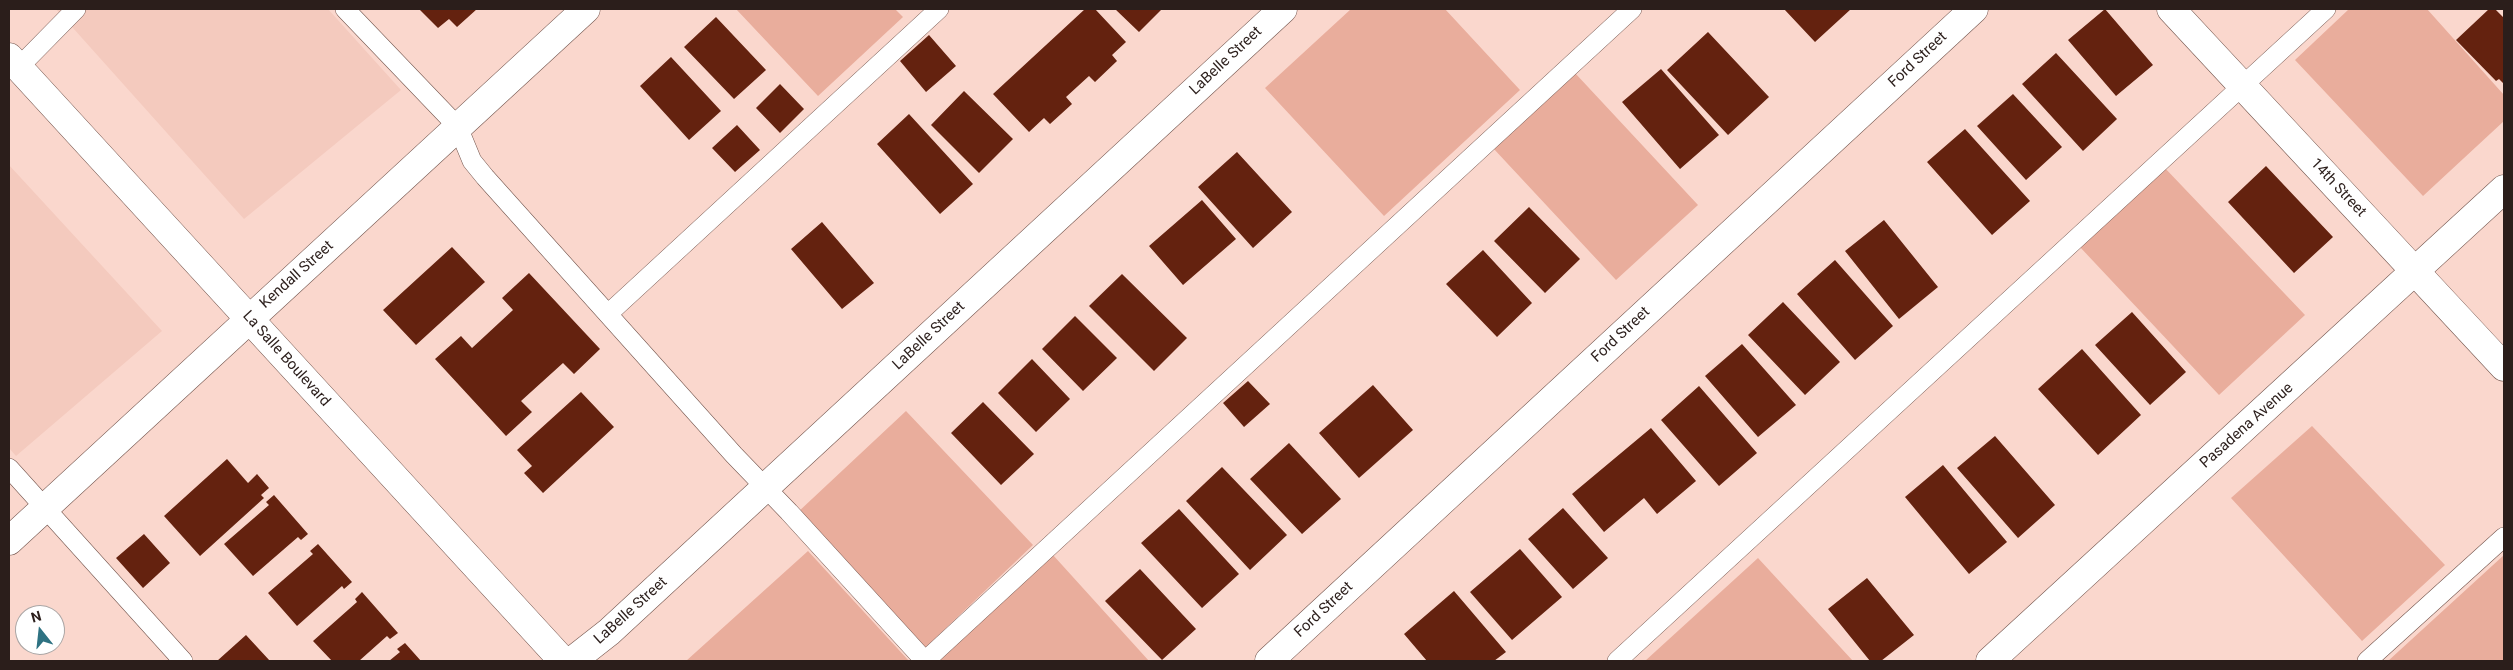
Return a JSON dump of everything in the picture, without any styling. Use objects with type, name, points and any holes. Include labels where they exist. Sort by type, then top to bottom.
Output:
[{"type":"street","name":"Kendall Street","points":[[9,541],[586,9]]},
{"type":"street","name":"LaBelle Street","points":[[572,661],[609,632],[1283,9]]},
{"type":"street","name":"Ford Street","points":[[1269,661],[1974,9]]},
{"type":"street","name":"14th Street","points":[[2171,9],[2504,367]]},
{"type":"street","name":"La Salle Boulevard","points":[[14,63],[563,661]]},
{"type":"street","name":"Pasadena Avenue","points":[[1990,661],[2504,189]]},
{"type":"lane","points":[[14,63],[76,9]]},
{"type":"lane","points":[[345,9],[458,127],[472,161],[608,314],[764,488],[789,512],[925,661],[1632,9]]},
{"type":"lane","points":[[608,314],[939,9]]},
{"type":"lane","points":[[1617,661],[2326,9]]},
{"type":"lane","points":[[9,468],[183,661]]},
{"type":"lane","points":[[2367,661],[2504,537]]},
{"type":"shaded area","points":[[56,9],[328,9],[401,90],[244,219]]},
{"type":"shaded area","points":[[736,9],[895,9],[903,17],[818,96]]},
{"type":"shaded area","points":[[1351,9],[1445,9],[1520,90],[1384,216],[1265,88]]},
{"type":"shaded area","points":[[2349,9],[2427,9],[2504,95],[2504,121],[2423,196],[2295,60]]},
{"type":"shaded area","points":[[1575,73],[1698,205],[1616,280],[1493,148]]},
{"type":"shaded area","points":[[9,165],[162,331],[16,456],[9,448]]},
{"type":"shaded area","points":[[2163,166],[2305,315],[2219,395],[2079,246]]},
{"type":"shaded area","points":[[906,411],[1033,545],[925,648],[797,513]]},
{"type":"shaded area","points":[[2312,426],[2445,565],[2362,641],[2231,498]]},
{"type":"shaded area","points":[[808,551],[909,661],[686,661]]},
{"type":"shaded area","points":[[1053,555],[1149,661],[934,661]]},
{"type":"shaded area","points":[[2504,555],[2504,661],[2388,661]]},
{"type":"shaded area","points":[[1758,558],[1853,661],[1645,661]]},
{"type":"building","points":[[419,9],[477,9],[457,27],[449,19],[438,28]]},
{"type":"building","points":[[1085,9],[1095,9],[1126,42],[1112,55],[1117,61],[1095,82],[1089,76],[1066,97],[1072,104],[1050,124],[1044,118],[1029,132],[993,94]]},
{"type":"building","points":[[1115,9],[1162,9],[1139,32]]},
{"type":"building","points":[[1784,9],[1851,9],[1815,42]]},
{"type":"building","points":[[2105,9],[2153,65],[2116,96],[2068,40]]},
{"type":"building","points":[[2489,9],[2495,9],[2504,18],[2504,84],[2499,79],[2496,81],[2456,40]]},
{"type":"building","points":[[716,17],[766,70],[734,99],[684,47]]},
{"type":"building","points":[[1708,32],[1769,97],[1728,135],[1667,70]]},
{"type":"building","points":[[929,35],[956,66],[926,92],[900,61]]},
{"type":"building","points":[[2056,53],[2117,119],[2083,151],[2022,84]]},
{"type":"building","points":[[671,57],[721,111],[689,140],[640,86]]},
{"type":"building","points":[[1661,69],[1719,135],[1680,169],[1622,102]]},
{"type":"building","points":[[780,84],[804,109],[780,133],[756,108]]},
{"type":"building","points":[[964,91],[1013,139],[979,173],[931,125]]},
{"type":"building","points":[[2013,94],[2062,147],[2026,180],[1977,126]]},
{"type":"building","points":[[909,114],[973,184],[940,214],[877,144]]},
{"type":"building","points":[[737,125],[760,150],[735,172],[712,148]]},
{"type":"building","points":[[1965,129],[2030,201],[1992,235],[1927,162]]},
{"type":"building","points":[[1237,152],[1292,212],[1253,248],[1198,187]]},
{"type":"building","points":[[2266,166],[2333,237],[2294,273],[2228,202]]},
{"type":"building","points":[[1202,200],[1236,239],[1183,285],[1149,246]]},
{"type":"building","points":[[1529,207],[1580,259],[1545,293],[1494,241]]},
{"type":"building","points":[[1884,220],[1938,287],[1899,319],[1845,251]]},
{"type":"building","points":[[822,222],[874,283],[842,309],[791,249]]},
{"type":"building","points":[[452,247],[485,282],[416,345],[383,310]]},
{"type":"building","points":[[1483,250],[1532,303],[1497,337],[1446,284]]},
{"type":"building","points":[[1835,260],[1893,326],[1855,360],[1797,294]]},
{"type":"building","points":[[529,273],[600,349],[574,374],[563,363],[521,401],[532,412],[506,436],[435,359],[461,336],[472,348],[513,310],[502,298]]},
{"type":"building","points":[[1122,274],[1187,338],[1154,371],[1089,306]]},
{"type":"building","points":[[1783,302],[1840,362],[1805,395],[1748,335]]},
{"type":"building","points":[[2132,312],[2186,372],[2150,405],[2095,345]]},
{"type":"building","points":[[1075,316],[1117,358],[1083,391],[1042,349]]},
{"type":"building","points":[[1742,344],[1796,405],[1758,437],[1705,376]]},
{"type":"building","points":[[2082,349],[2141,415],[2098,455],[2038,389]]},
{"type":"building","points":[[1032,359],[1070,399],[1036,432],[998,393]]},
{"type":"building","points":[[1248,381],[1270,404],[1244,427],[1223,403]]},
{"type":"building","points":[[1373,385],[1413,430],[1359,478],[1319,433]]},
{"type":"building","points":[[1699,386],[1757,453],[1719,486],[1661,420]]},
{"type":"building","points":[[581,392],[614,427],[543,493],[524,473],[532,466],[517,450]]},
{"type":"building","points":[[983,402],[1034,454],[1001,485],[951,433]]},
{"type":"building","points":[[1651,428],[1696,481],[1657,514],[1644,498],[1604,532],[1572,494]]},
{"type":"building","points":[[1995,436],[2055,505],[2018,538],[1957,468]]},
{"type":"building","points":[[1289,443],[1341,499],[1302,534],[1250,479]]},
{"type":"building","points":[[227,459],[248,483],[257,474],[269,488],[261,495],[264,498],[200,556],[164,516]]},
{"type":"building","points":[[1943,465],[2007,542],[1969,574],[1905,497]]},
{"type":"building","points":[[1222,467],[1287,535],[1250,570],[1186,501]]},
{"type":"building","points":[[274,495],[308,534],[301,540],[298,537],[253,576],[224,544],[269,505],[266,502]]},
{"type":"building","points":[[1563,508],[1608,558],[1573,589],[1528,539]]},
{"type":"building","points":[[1179,509],[1239,574],[1202,608],[1141,543]]},
{"type":"building","points":[[144,534],[170,563],[143,588],[116,558]]},
{"type":"building","points":[[318,544],[352,582],[344,589],[342,586],[297,626],[268,593],[313,554],[310,551]]},
{"type":"building","points":[[1520,549],[1562,597],[1512,640],[1470,592]]},
{"type":"building","points":[[1140,569],[1196,629],[1162,660],[1105,601]]},
{"type":"building","points":[[1867,578],[1914,635],[1881,661],[1870,661],[1828,609]]},
{"type":"building","points":[[1454,591],[1506,652],[1494,661],[1427,661],[1404,634]]},
{"type":"building","points":[[362,592],[398,633],[390,639],[387,636],[359,661],[332,661],[313,641],[357,602],[355,599]]},
{"type":"building","points":[[246,635],[270,661],[217,661]]},
{"type":"building","points":[[405,643],[421,661],[389,661],[400,652],[397,649]]}]
